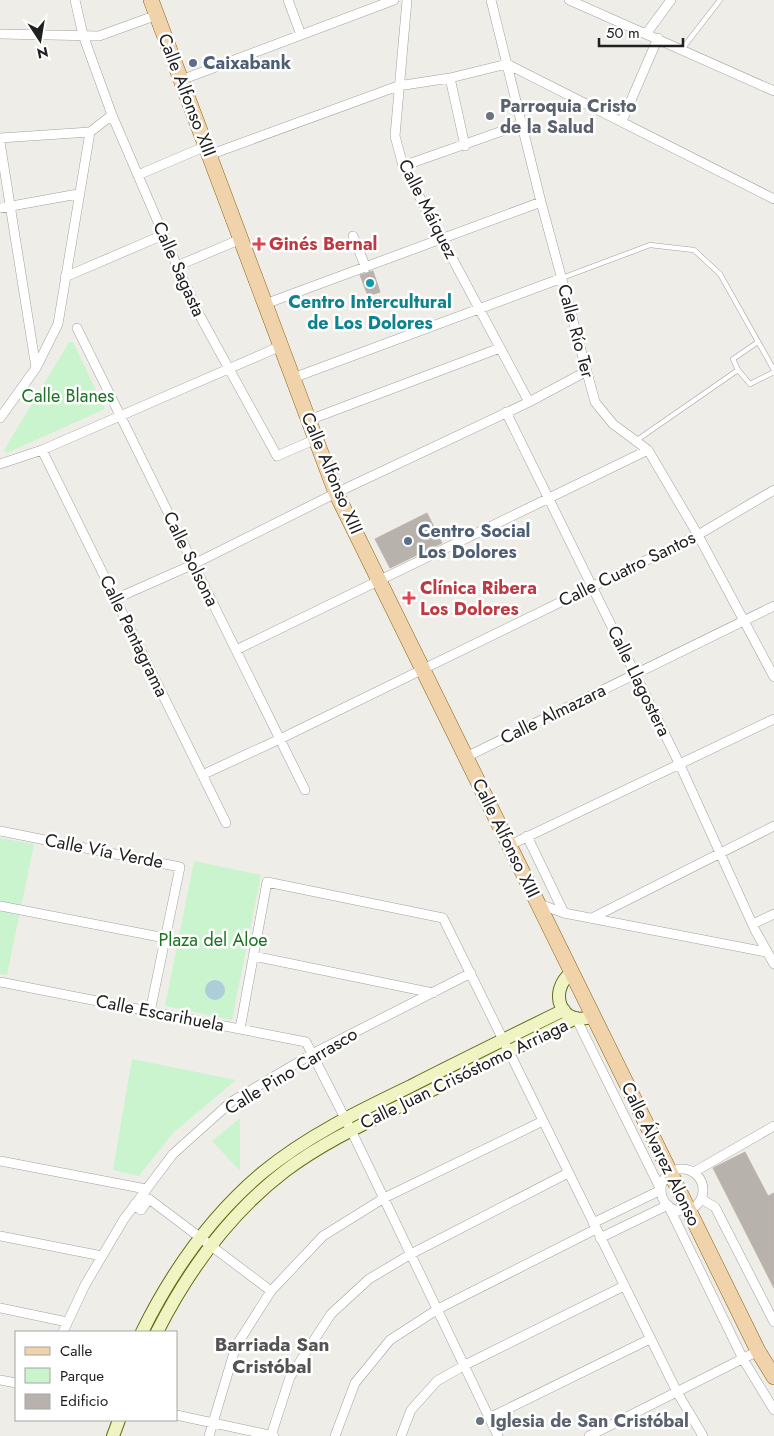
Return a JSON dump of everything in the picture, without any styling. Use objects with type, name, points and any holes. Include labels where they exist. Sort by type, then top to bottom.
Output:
[{"type":"main road","name":"Calle Alfonso XIII","points":[[151,0],[336,493],[551,929]]},
{"type":"main road","name":"Calle Álvarez Alonso","points":[[551,929],[758,1351],[774,1377]]},
{"type":"street","name":"Calle Sagasta","points":[[74,0],[112,115],[177,266],[200,316],[228,369],[277,456],[316,439]]},
{"type":"street","points":[[288,0],[301,35]]},
{"type":"street","points":[[181,80],[394,0]]},
{"type":"street","name":"Calle Máiquez","points":[[407,0],[395,136],[402,166],[529,402]]},
{"type":"street","name":"Calle Río Ter","points":[[491,0],[541,202],[595,402],[613,424],[648,450],[698,535],[774,677]]},
{"type":"street","points":[[568,0],[658,38],[774,91]]},
{"type":"street","points":[[646,34],[671,0]]},
{"type":"street","points":[[0,34],[99,36],[157,15]]},
{"type":"street","points":[[622,121],[658,38]]},
{"type":"street","points":[[138,175],[398,86],[450,78],[506,64],[774,199]]},
{"type":"street","points":[[450,78],[465,146]]},
{"type":"street","points":[[36,368],[0,140],[90,132],[112,115]]},
{"type":"street","points":[[402,166],[465,146],[522,124]]},
{"type":"street","points":[[0,418],[36,368],[58,324],[78,194],[90,132]]},
{"type":"street","points":[[0,208],[78,194]]},
{"type":"street","points":[[265,304],[541,202]]},
{"type":"street","points":[[65,277],[163,234]]},
{"type":"street","points":[[354,236],[366,268]]},
{"type":"street","points":[[177,266],[241,239]]},
{"type":"street","points":[[293,378],[562,278]]},
{"type":"street","name":"Calle Solsona","points":[[77,328],[305,790]]},
{"type":"street","points":[[0,464],[42,450],[281,346]]},
{"type":"street","points":[[309,420],[500,348]]},
{"type":"street","points":[[115,599],[194,564],[336,493],[529,402],[587,371]]},
{"type":"street","name":"Calle Llagostera","points":[[506,412],[680,765],[766,952],[774,964]]},
{"type":"street","name":"Calle Pentagrama","points":[[42,450],[226,823]]},
{"type":"street","points":[[236,650],[648,450]]},
{"type":"street","name":"Calle Cuatro Santos","points":[[202,774],[698,535],[774,490]]},
{"type":"street","name":"Calle Almazara","points":[[466,757],[774,606]]},
{"type":"street","points":[[510,845],[774,719]]},
{"type":"street","points":[[594,917],[774,826]]},
{"type":"street","name":"Calle Vía Verde","points":[[0,830],[180,867],[150,1012]]},
{"type":"street","points":[[527,836],[564,913]]},
{"type":"street","points":[[240,1029],[267,882],[443,918],[650,1339],[677,1392],[703,1436]]},
{"type":"street","points":[[539,904],[564,913],[594,917],[766,952]]},
{"type":"street","points":[[0,906],[165,938]]},
{"type":"street","points":[[753,924],[774,914]]},
{"type":"street","points":[[254,956],[433,993]]},
{"type":"street","points":[[572,972],[562,981],[558,990],[559,1001],[564,1010],[576,1018],[594,1016]]},
{"type":"street","name":"Calle Pino Carrasco","points":[[63,1331],[84,1285],[134,1205],[173,1154],[231,1102],[312,1054],[471,974]]},
{"type":"street","name":"Calle Escarihuela","points":[[0,982],[306,1042],[312,1054]]},
{"type":"street","name":"Calle Juan Crisóstomo Arriaga","points":[[158,1331],[184,1285],[211,1246],[236,1216],[269,1184],[304,1158],[351,1130],[507,1045],[564,1010]]},
{"type":"street","name":"Calle Juan Crisóstomo Arriaga","points":[[143,1331],[173,1276],[225,1209],[261,1174],[297,1146],[345,1118],[507,1045],[576,1018]]},
{"type":"street","name":"Calle Álvarez Alonso","points":[[576,1018],[743,1359],[774,1410]]},
{"type":"street","points":[[312,1054],[438,1308],[498,1436]]},
{"type":"street","points":[[209,1436],[211,1423],[236,1346],[270,1291],[323,1236],[384,1198],[543,1121]]},
{"type":"street","points":[[694,1172],[774,1126]]},
{"type":"street","points":[[0,1161],[146,1189]]},
{"type":"street","points":[[336,1436],[356,1383],[390,1340],[438,1308],[596,1230],[661,1190],[664,1178],[670,1173],[681,1169],[694,1172],[703,1183],[701,1199],[695,1207],[688,1210],[677,1210],[668,1205],[596,1230]]},
{"type":"street","points":[[178,1415],[272,1436],[290,1377],[331,1314],[369,1279],[411,1254],[568,1173]]},
{"type":"street","points":[[134,1205],[140,1210],[150,1198],[270,1291]]},
{"type":"street","name":"Calle Álvarez Alonso","points":[[701,1199],[715,1207],[774,1322]]},
{"type":"street","points":[[0,1236],[102,1256]]},
{"type":"street","points":[[401,1436],[411,1410],[437,1381],[465,1365],[624,1286]]},
{"type":"street","points":[[0,1308],[68,1322]]},
{"type":"street","points":[[489,1418],[650,1339]]},
{"type":"street","points":[[589,1436],[758,1351]]},
{"type":"street","points":[[0,1380],[15,1384]]},
{"type":"street","points":[[113,1436],[119,1421]]},
{"type":"lane","points":[[682,49],[720,0]]},
{"type":"lane","points":[[562,278],[650,245],[694,250],[720,274],[758,342],[774,371],[750,384],[738,370],[733,359],[758,342]]},
{"type":"lane","points":[[637,440],[738,370]]},
{"type":"green space","name":"Calle Blanes","points":[[69,342],[73,342],[105,409],[7,453],[4,450]]},
{"type":"green space","points":[[0,838],[34,844],[7,975],[0,974]]},
{"type":"green space","name":"Plaza del Aloe","points":[[194,861],[261,875],[232,1020],[165,1006]]},
{"type":"green space","points":[[132,1059],[236,1080],[173,1133],[139,1176],[113,1170]]},
{"type":"green space","points":[[240,1118],[240,1171],[212,1141]]},
{"type":"water","points":[[215,980],[222,983],[225,990],[222,997],[215,1000],[208,997],[205,990],[208,983]]},
{"type":"building","name":"Centro Intercultural de Los Dolores","points":[[373,271],[380,292],[368,296],[360,275]]},
{"type":"building","name":"Centro Social Los Dolores","points":[[427,513],[442,543],[390,568],[375,539]]},
{"type":"building","points":[[745,1152],[768,1196],[774,1193],[774,1288],[713,1168]]},
{"type":"place","name":"Caixabank","points":[[193,63]]},
{"type":"place","name":"Parroquia Cristo de la Salud","points":[[490,116]]},
{"type":"place","name":"Ginés Bernal","points":[[259,244]]},
{"type":"place","name":"Centro Intercultural de Los Dolores","points":[[370,283]]},
{"type":"place","name":"Centro Social Los Dolores","points":[[408,541]]},
{"type":"place","name":"Clínica Ribera Los Dolores","points":[[409,598]]},
{"type":"place","name":"Iglesia de San Cristóbal","points":[[480,1421]]},
{"type":"district","name":"Barriada San Cristóbal","points":[[272,1355]]}]
